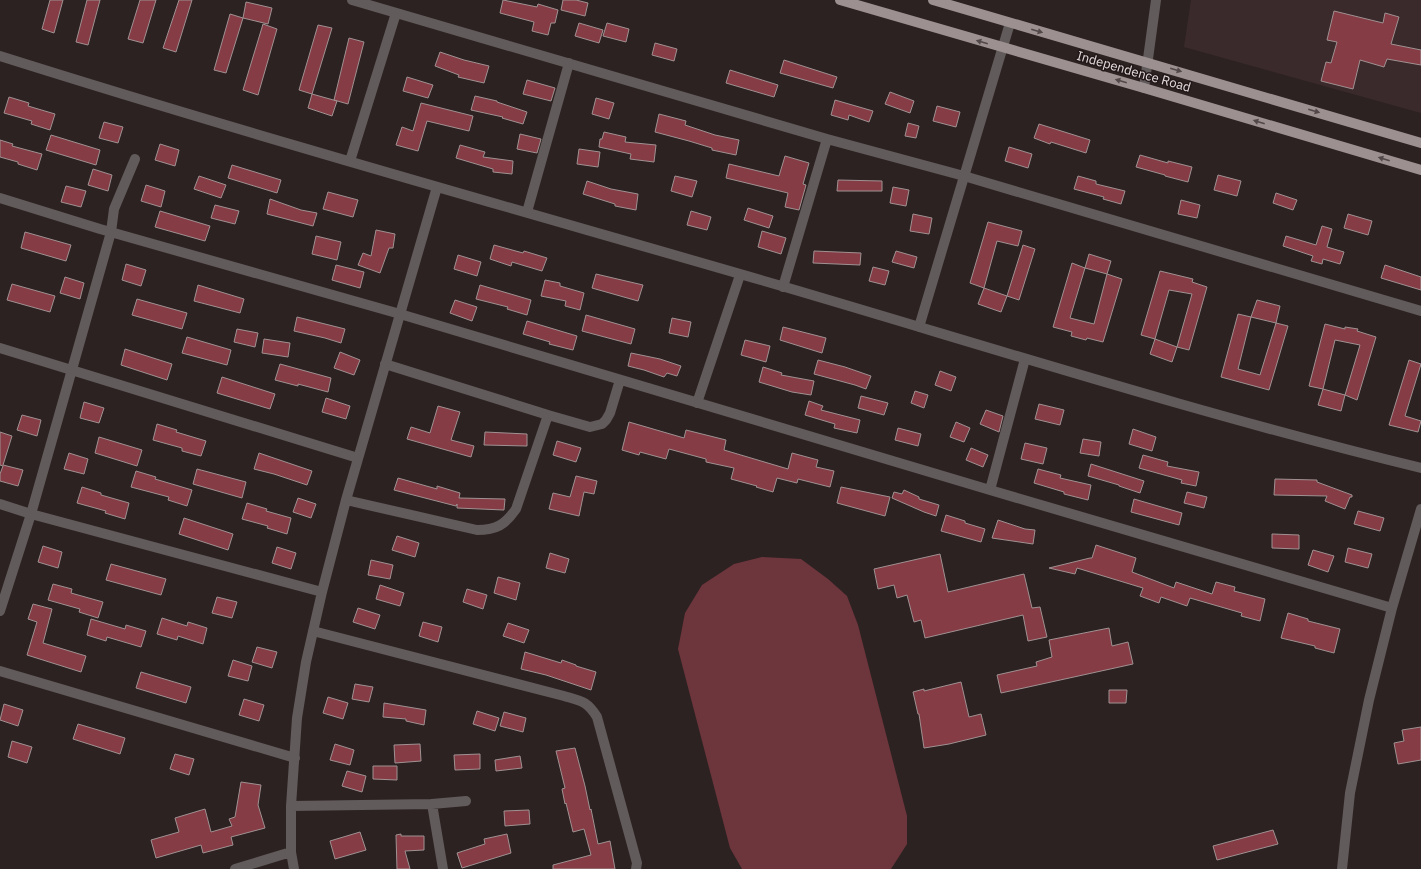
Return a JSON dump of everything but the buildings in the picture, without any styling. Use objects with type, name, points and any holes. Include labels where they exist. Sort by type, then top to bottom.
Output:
[{"type":"main road","name":"Independence Road","points":[[840,0],[1421,170]]},
{"type":"main road","name":"Independence Road","points":[[933,0],[1421,143]]},
{"type":"street","points":[[352,0],[828,139],[964,176],[1421,311]]},
{"type":"street","points":[[1144,88],[1156,0]]},
{"type":"street","points":[[350,161],[396,13]]},
{"type":"street","points":[[919,328],[1010,23]]},
{"type":"street","points":[[0,56],[141,100],[1025,359],[1327,445],[1421,468]]},
{"type":"street","points":[[527,212],[569,63]]},
{"type":"street","points":[[783,287],[828,139]]},
{"type":"street","points":[[0,611],[31,514],[111,232],[114,208],[135,159]]},
{"type":"street","points":[[294,869],[291,852],[291,806],[297,718],[312,631],[346,500],[437,187]]},
{"type":"street","points":[[0,198],[111,232],[400,314],[1392,608]]},
{"type":"street","points":[[697,403],[740,275]]},
{"type":"street","points":[[0,348],[358,458]]},
{"type":"street","points":[[990,490],[1025,359]]},
{"type":"street","points":[[385,364],[590,427],[602,424],[606,420],[610,413],[620,380]]},
{"type":"street","points":[[346,500],[477,530],[488,530],[500,526],[509,519],[516,509],[548,415]]},
{"type":"street","points":[[0,504],[31,514],[322,592]]},
{"type":"street","points":[[1342,869],[1350,793],[1369,700],[1392,608],[1421,509]]},
{"type":"street","points":[[312,631],[564,696],[581,701],[590,706],[597,717],[637,863],[636,869]]},
{"type":"street","points":[[0,671],[295,758]]},
{"type":"street","points":[[291,806],[432,804],[466,801]]},
{"type":"street","points":[[432,804],[443,869]]},
{"type":"street","points":[[235,869],[291,852]]},
{"type":"shaded area","points":[[1191,0],[1421,0],[1421,113],[1184,47]]},
{"type":"shaded area","points":[[762,557],[801,559],[828,579],[847,596],[858,625],[907,816],[907,844],[891,869],[742,869],[730,848],[678,649],[685,613],[702,585],[734,564]]}]
